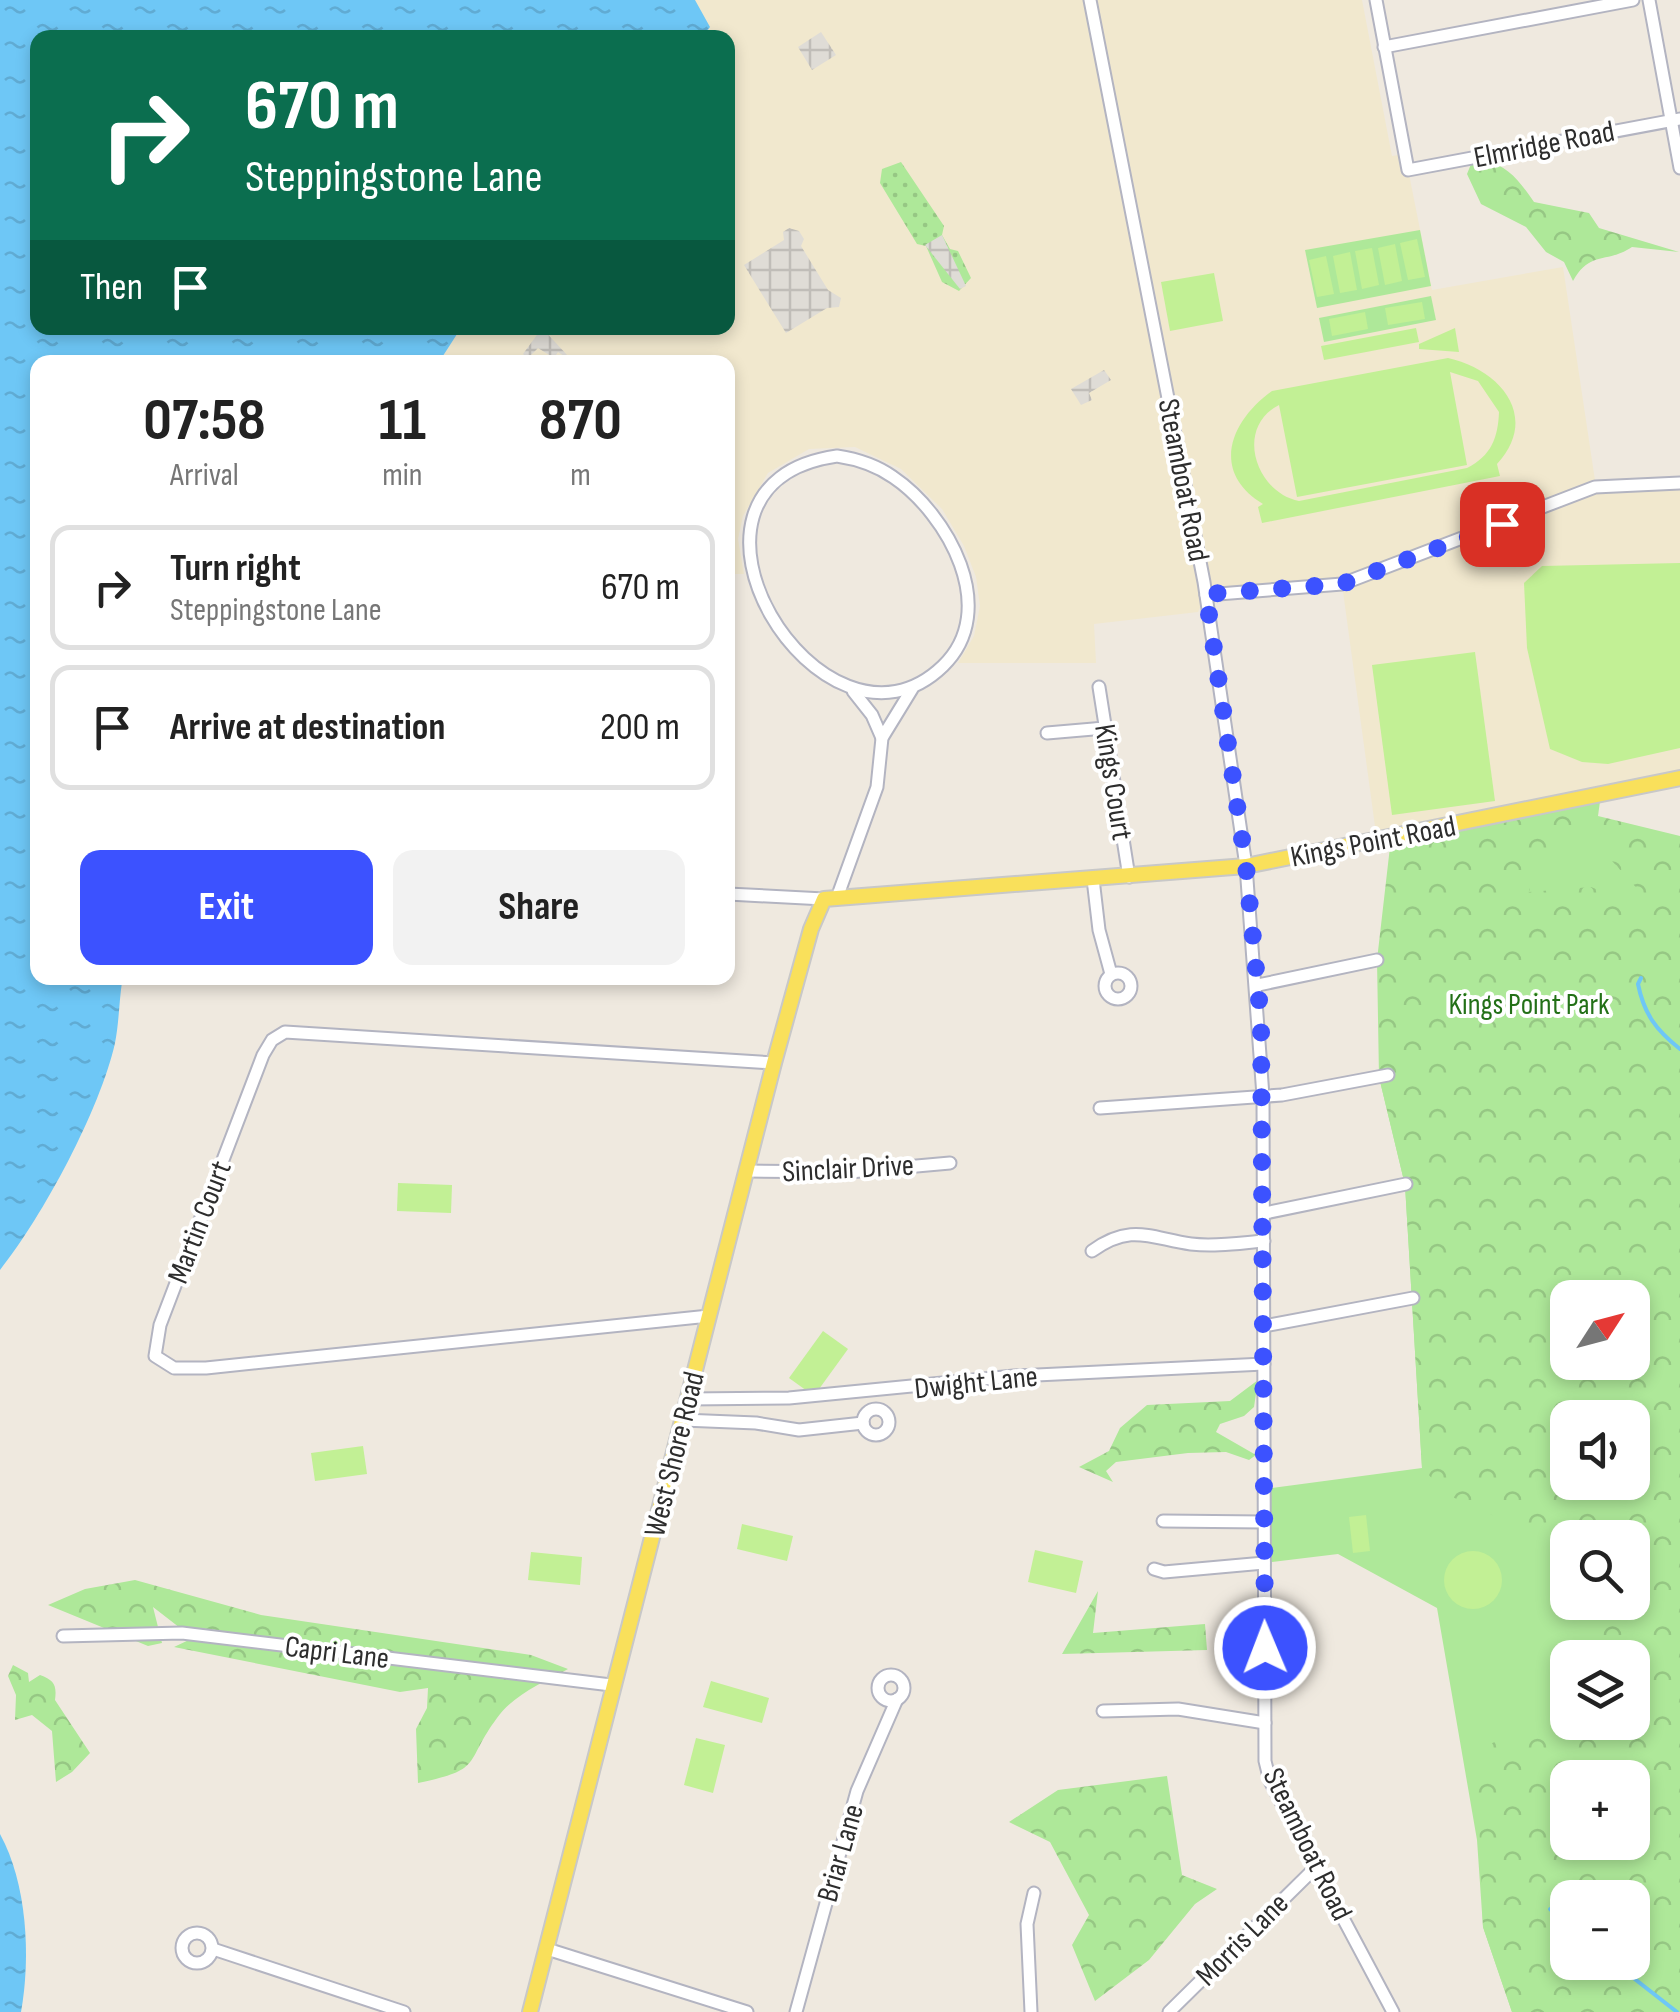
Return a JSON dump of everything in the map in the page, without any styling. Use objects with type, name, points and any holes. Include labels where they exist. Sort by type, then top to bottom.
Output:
[{"type":"main road","name":"Kings Point Road","points":[[831,897],[1246,866],[1680,778]]},
{"type":"main road","name":"West Shore Road","points":[[530,2012],[611,1685],[774,1064],[811,928],[831,897]]},
{"type":"street","name":"Steamboat Road","points":[[1090,0],[1206,594],[1246,866],[1258,985],[1263,1096],[1265,1723],[1270,1781],[1393,2012]]},
{"type":"street","points":[[1376,0],[1384,46],[1633,0]]},
{"type":"street","points":[[1648,0],[1676,120],[1680,168]]},
{"type":"street","name":"Elmridge Road","points":[[1384,46],[1408,170],[1676,120]]},
{"type":"street","points":[[735,894],[831,897],[877,787],[882,738],[912,688],[942,667],[965,632],[969,605],[962,570],[936,519],[908,489],[874,466],[837,456],[797,465],[774,480],[756,508],[747,552],[760,594],[787,637],[826,675],[865,694],[912,688]]},
{"type":"street","points":[[1206,594],[1342,584],[1596,487],[1680,483]]},
{"type":"street","name":"Kings Court","points":[[1099,687],[1129,876]]},
{"type":"street","points":[[852,690],[882,738]]},
{"type":"street","points":[[1047,733],[1105,728]]},
{"type":"street","points":[[1094,878],[1099,930],[1111,974]]},
{"type":"street","points":[[1258,985],[1377,960]]},
{"type":"street","name":"Martin Court","points":[[709,1316],[206,1368],[174,1368],[156,1356],[160,1326],[264,1055],[272,1040],[285,1032],[774,1064]]},
{"type":"street","points":[[1100,1108],[1263,1096],[1388,1076]]},
{"type":"street","name":"Sinclair Drive","points":[[747,1171],[850,1172],[950,1164]]},
{"type":"street","points":[[1264,1212],[1406,1184]]},
{"type":"street","points":[[1092,1251],[1120,1235],[1159,1234],[1197,1244],[1264,1241]]},
{"type":"street","points":[[1264,1326],[1414,1298]]},
{"type":"street","name":"Dwight Lane","points":[[688,1399],[789,1398],[1014,1376],[1264,1364]]},
{"type":"street","points":[[683,1420],[756,1423],[799,1430],[863,1423]]},
{"type":"street","points":[[1163,1521],[1264,1522]]},
{"type":"street","points":[[1154,1568],[1164,1572],[1264,1562]]},
{"type":"street","name":"Capri Lane","points":[[63,1636],[182,1633],[611,1685]]},
{"type":"street","name":"Briar Lane","points":[[796,2012],[858,1791],[897,1699]]},
{"type":"street","points":[[1103,1711],[1178,1709],[1265,1723]]},
{"type":"street","name":"Morris Lane","points":[[1168,2012],[1316,1867]]},
{"type":"street","points":[[1032,2012],[1027,1924],[1034,1894]]},
{"type":"street","points":[[213,1948],[404,2012]]},
{"type":"street","points":[[546,1950],[747,2012]]},
{"type":"shaded area","points":[[516,0],[1362,0],[1392,156],[1405,154],[1432,290],[1563,267],[1596,487],[1680,483],[1680,778],[1377,841],[1342,584],[1206,595],[1198,612],[1094,624],[1096,663],[958,663],[974,636],[980,606],[976,577],[964,546],[942,509],[901,469],[855,447],[809,449],[768,473],[743,516],[738,539],[744,574],[735,574],[735,355],[444,355],[456,335],[735,335],[735,30],[517,30]]},
{"type":"shaded area","points":[[821,32],[836,55],[812,70],[798,47]]},
{"type":"shaded area","points":[[789,228],[799,231],[804,239],[801,246],[828,290],[841,298],[839,307],[827,308],[786,333],[744,265],[784,240],[783,232]]},
{"type":"shaded area","points":[[942,235],[966,286],[960,289],[925,245]]},
{"type":"shaded area","points":[[537,335],[548,335],[567,355],[549,355],[538,348],[531,355],[523,354]]},
{"type":"shaded area","points":[[1104,370],[1111,380],[1089,393],[1092,400],[1081,405],[1071,389]]},
{"type":"green space","points":[[1484,160],[1507,171],[1534,202],[1589,213],[1599,228],[1679,252],[1632,247],[1586,265],[1573,281],[1564,262],[1546,252],[1526,227],[1481,204],[1467,174],[1471,164]]},
{"type":"green space","points":[[901,162],[944,226],[942,235],[950,249],[958,251],[971,278],[959,291],[942,282],[926,246],[917,244],[880,183],[882,169]]},
{"type":"green space","points":[[1420,230],[1431,286],[1317,308],[1305,250]]},
{"type":"green space","points":[[1417,239],[1425,277],[1408,280],[1400,243]]},
{"type":"green space","points":[[1395,244],[1402,281],[1385,285],[1378,248]]},
{"type":"green space","points":[[1372,248],[1379,285],[1362,289],[1355,251]]},
{"type":"green space","points":[[1350,252],[1357,290],[1340,293],[1333,256]]},
{"type":"green space","points":[[1326,256],[1334,294],[1317,297],[1309,260]]},
{"type":"green space","points":[[1214,273],[1223,321],[1170,331],[1161,282]]},
{"type":"green space","points":[[1431,296],[1436,320],[1324,342],[1319,318]]},
{"type":"green space","points":[[1422,302],[1425,319],[1388,325],[1385,308]]},
{"type":"green space","points":[[1365,312],[1368,329],[1332,336],[1329,319]]},
{"type":"green space","points":[[1416,328],[1419,342],[1324,360],[1321,346]]},
{"type":"green space","points":[[1455,328],[1459,352],[1419,349],[1419,344]]},
{"type":"green space","points":[[1448,358],[1483,372],[1498,384],[1514,412],[1515,429],[1510,446],[1497,464],[1500,476],[1262,523],[1258,507],[1263,504],[1236,477],[1232,447],[1245,417],[1272,391]],"holes":[[[1450,372],[1478,381],[1499,412],[1498,421],[1487,452],[1467,468],[1299,501],[1271,486],[1256,459],[1257,429],[1265,415],[1279,405],[1297,497],[1467,465]]]},
{"type":"green space","points":[[1680,563],[1680,748],[1608,764],[1582,762],[1550,749],[1527,648],[1524,583],[1542,566]]},
{"type":"green space","points":[[1475,652],[1495,801],[1392,815],[1372,665]]},
{"type":"green space","name":"Kings Point Park","points":[[1601,794],[1598,816],[1643,894],[1680,2012],[1512,2012],[1483,1927],[1477,1840],[1437,1608],[1338,1554],[1264,1563],[1264,1489],[1422,1468],[1405,1185],[1379,1077],[1391,838]]},
{"type":"green space","name":"Kings Point Park","points":[[1581,798],[1576,831],[1556,853],[1535,864],[1529,892],[1591,887],[1625,901],[1642,894],[1603,851],[1598,816],[1680,836],[1680,2012],[1512,2012],[1483,1927],[1478,1792],[1488,1745],[1523,1728],[1550,1707],[1550,1740],[1650,1740],[1650,1640],[1585,1640],[1591,1620],[1650,1620],[1650,1520],[1550,1520],[1550,1549],[1517,1526],[1448,1495],[1422,1468],[1405,1185],[1379,1077],[1377,960],[1391,838]]},
{"type":"green space","points":[[398,1183],[452,1185],[451,1213],[397,1211]]},
{"type":"green space","points":[[823,1331],[848,1349],[814,1396],[789,1378]]},
{"type":"green space","points":[[1258,1380],[1254,1407],[1244,1416],[1220,1424],[1216,1432],[1256,1455],[1249,1460],[1226,1452],[1116,1462],[1106,1471],[1113,1482],[1079,1467],[1109,1451],[1120,1428],[1147,1405],[1230,1401]]},
{"type":"green space","points":[[363,1446],[367,1474],[315,1481],[311,1453]]},
{"type":"green space","points":[[1366,1515],[1370,1551],[1353,1553],[1349,1517]]},
{"type":"green space","points":[[742,1524],[793,1536],[787,1561],[737,1549]]},
{"type":"green space","points":[[1035,1550],[1083,1561],[1076,1593],[1028,1582]]},
{"type":"green space","points":[[1473,1551],[1494,1559],[1502,1580],[1494,1601],[1473,1609],[1452,1601],[1444,1580],[1452,1559]]},
{"type":"green space","points":[[531,1552],[582,1557],[580,1585],[528,1580]]},
{"type":"green space","points":[[135,1580],[261,1615],[531,1655],[568,1669],[511,1702],[463,1768],[418,1783],[416,1729],[427,1708],[428,1688],[400,1692],[174,1647],[193,1638],[153,1607],[162,1643],[148,1646],[48,1605],[85,1589]]},
{"type":"green space","points":[[1098,1591],[1093,1633],[1205,1624],[1207,1650],[1062,1654]]},
{"type":"green space","points":[[13,1665],[28,1673],[29,1682],[40,1675],[51,1681],[55,1700],[90,1753],[56,1782],[52,1731],[32,1715],[15,1720],[16,1695],[8,1676]]},
{"type":"green space","points":[[711,1681],[769,1698],[762,1723],[703,1707]]},
{"type":"green space","points":[[696,1738],[725,1745],[713,1793],[684,1785]]},
{"type":"green space","points":[[1167,1776],[1182,1875],[1217,1889],[1195,1904],[1149,1960],[1095,2001],[1072,1945],[1089,1915],[1050,1842],[1009,1822],[1058,1790]]},
{"type":"water","points":[[0,0],[695,0],[710,27],[708,30],[30,30],[30,335],[456,335],[444,355],[30,355],[30,985],[122,985],[115,1043],[97,1099],[51,1192],[0,1270]]},
{"type":"water","points":[[0,1834],[16,1875],[24,1921],[26,1968],[21,2012],[0,2012]]},
{"type":"waterway","points":[[1641,978],[1638,984],[1648,1013],[1680,1049]]},
{"type":"waterway","points":[[1636,1980],[1677,2012]]},
{"type":"route","points":[[1265,1648],[1261,1020],[1246,866],[1206,594],[1342,584],[1502,524]]}]
